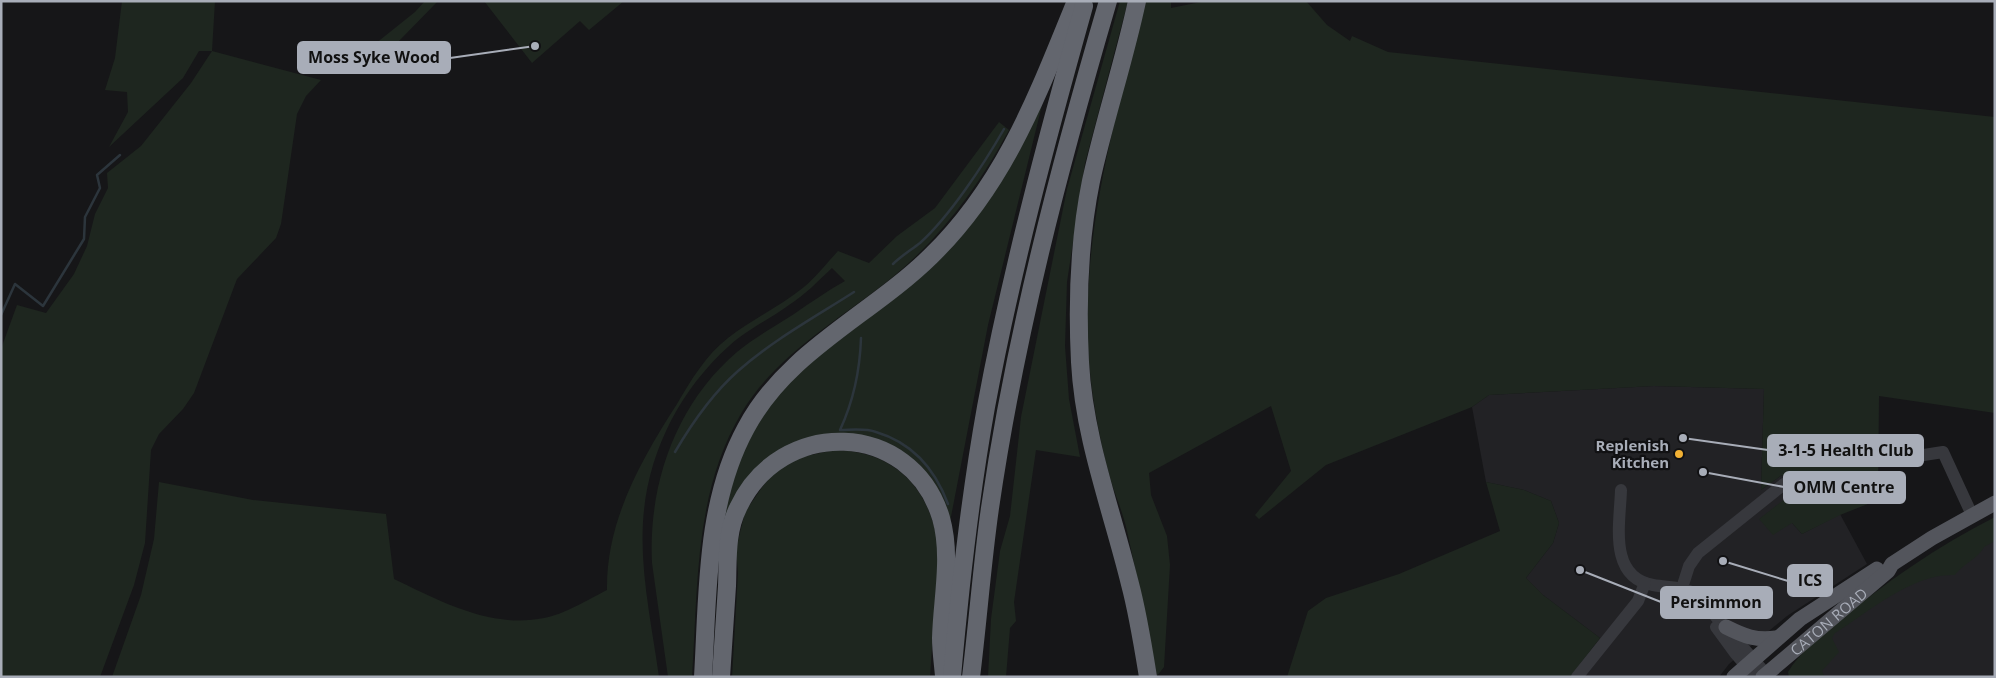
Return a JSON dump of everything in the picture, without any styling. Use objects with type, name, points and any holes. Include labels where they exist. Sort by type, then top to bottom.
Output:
[{"type":"highway","points":[[703,677],[711,549],[717,511],[728,468],[747,426],[768,395],[791,369],[887,294],[932,256],[964,220],[996,175],[1025,125],[1076,1]]},
{"type":"highway","points":[[952,677],[960,592],[986,406],[1020,251],[1085,1]]},
{"type":"highway","points":[[971,677],[990,508],[1027,310],[1058,176],[1108,1]]},
{"type":"highway","points":[[1137,1],[1091,181],[1082,247],[1079,307],[1080,364],[1087,416],[1101,483],[1130,583],[1148,677]]},
{"type":"highway","points":[[721,677],[728,544],[737,508],[761,473],[778,459],[812,444],[845,441],[861,443],[885,451],[904,463],[917,475],[935,502],[945,542],[941,640],[944,677]]},
{"type":"main road","name":"CATON ROAD","points":[[1756,671],[1776,638],[1815,608],[1884,565],[1892,564],[1995,503]]},
{"type":"main road","name":"CATON ROAD","points":[[1734,677],[1756,671],[1802,628],[1824,612],[1843,607],[1888,571],[1892,564]]},
{"type":"main road","points":[[1726,627],[1749,638],[1761,640],[1776,638]]},
{"type":"street","points":[[1898,454],[1911,457],[1943,452],[1972,515]]},
{"type":"street","points":[[1682,588],[1689,566],[1698,553],[1784,484]]},
{"type":"street","points":[[1621,490],[1619,533],[1624,566],[1631,576],[1645,583],[1682,588],[1697,596],[1726,627],[1756,671]]},
{"type":"street","points":[[1577,677],[1638,601],[1645,583]]},
{"type":"street","points":[[1711,610],[1716,626],[1756,671]]},
{"type":"shaded area","points":[[122,1],[215,1],[212,51],[199,51],[183,78],[109,147],[128,112],[127,92],[105,90],[115,58]]},
{"type":"shaded area","points":[[425,1],[438,1],[397,43],[360,56],[415,12]]},
{"type":"shaded area","points":[[484,1],[624,1],[589,30],[580,21],[532,63]]},
{"type":"shaded area","points":[[1120,1],[1128,1],[1085,163],[1067,282],[1065,346],[1069,399],[1080,457],[1036,450],[1014,602],[1016,621],[1010,628],[1006,677],[988,677],[991,619],[1000,551],[1010,516],[1021,417],[1067,189]]},
{"type":"shaded area","points":[[1145,1],[1171,1],[1171,8],[1206,1],[1306,1],[1327,25],[1350,41],[1352,36],[1388,52],[1995,117],[1995,413],[1879,396],[1878,500],[1840,515],[1802,534],[1792,523],[1773,535],[1759,519],[1795,491],[1782,475],[1761,490],[1764,389],[1654,386],[1489,395],[1472,407],[1326,465],[1259,519],[1255,515],[1291,471],[1271,406],[1149,473],[1151,495],[1167,536],[1170,565],[1164,667],[1157,676],[1127,531],[1111,481],[1098,428],[1088,351],[1090,262],[1103,174]]},
{"type":"shaded area","points":[[212,51],[321,80],[306,96],[297,114],[281,224],[276,238],[237,279],[194,393],[183,409],[159,434],[151,450],[145,543],[134,585],[100,677],[1,677],[1,349],[17,305],[46,313],[74,274],[87,246],[95,214],[108,188],[107,173],[141,146],[191,83]]},
{"type":"shaded area","points":[[1043,101],[988,325],[949,527],[904,457],[799,442],[719,530],[723,509],[747,440],[776,394],[821,354],[884,306],[1020,147]]},
{"type":"shaded area","points":[[999,122],[1009,130],[973,189],[945,226],[895,275],[812,337],[774,371],[742,412],[726,443],[715,474],[707,507],[698,575],[692,677],[668,677],[652,563],[652,533],[655,504],[661,475],[670,447],[682,421],[697,396],[737,352],[757,337],[845,281],[832,268],[795,301],[736,340],[711,364],[681,404],[659,448],[651,472],[646,497],[643,522],[643,561],[659,677],[112,677],[141,595],[154,539],[159,482],[253,500],[386,514],[394,579],[448,604],[485,616],[505,620],[544,618],[568,610],[607,590],[608,564],[612,540],[628,492],[651,447],[699,368],[720,345],[737,331],[804,287],[838,251],[869,263],[897,236],[935,208]]},
{"type":"shaded area","points":[[1654,386],[1764,389],[1761,490],[1782,475],[1796,491],[1760,519],[1792,523],[1802,534],[1840,514],[1867,564],[1787,616],[1729,664],[1719,677],[1570,677],[1600,638],[1543,595],[1526,578],[1553,543],[1559,523],[1551,501],[1524,490],[1486,482],[1472,407],[1489,395]]},
{"type":"shaded area","points":[[835,450],[856,452],[875,457],[892,466],[906,477],[918,491],[927,507],[934,526],[939,557],[930,677],[732,677],[738,573],[736,549],[745,512],[772,473],[801,457]]},
{"type":"shaded area","points":[[1486,482],[1524,490],[1551,501],[1559,523],[1553,543],[1526,578],[1543,595],[1600,638],[1570,677],[1287,677],[1308,611],[1326,598],[1399,574],[1500,531]]},
{"type":"shaded area","points":[[1995,517],[1995,541],[1984,547],[1979,554],[1955,575],[1923,580],[1908,587],[1877,604],[1835,633],[1832,638],[1839,652],[1822,671],[1825,677],[1789,677],[1788,672],[1804,652],[1874,594],[1912,566]]},
{"type":"shaded area","points":[[1995,519],[1995,677],[1800,677],[1810,639]]},
{"type":"waterway","points":[[893,264],[920,243],[943,219],[977,173],[1004,129]]},
{"type":"waterway","points":[[1,315],[15,284],[43,306],[84,239],[85,217],[100,188],[97,175],[120,155]]},
{"type":"waterway","points":[[675,452],[703,409],[738,371],[780,339],[854,292]]},
{"type":"waterway","points":[[861,338],[855,385],[849,408],[840,430],[872,431],[889,437],[912,450],[929,469],[943,491],[948,504]]},
{"type":"place","name":"Moss Syke Wood","points":[[535,46]]},
{"type":"place","name":"3-1-5 Health Club","points":[[1683,438]]},
{"type":"place","name":"Replenish Kitchen","points":[[1679,454]]},
{"type":"place","name":"OMM Centre","points":[[1703,472]]},
{"type":"place","name":"ICS","points":[[1723,561]]},
{"type":"place","name":"Persimmon","points":[[1580,570]]}]
